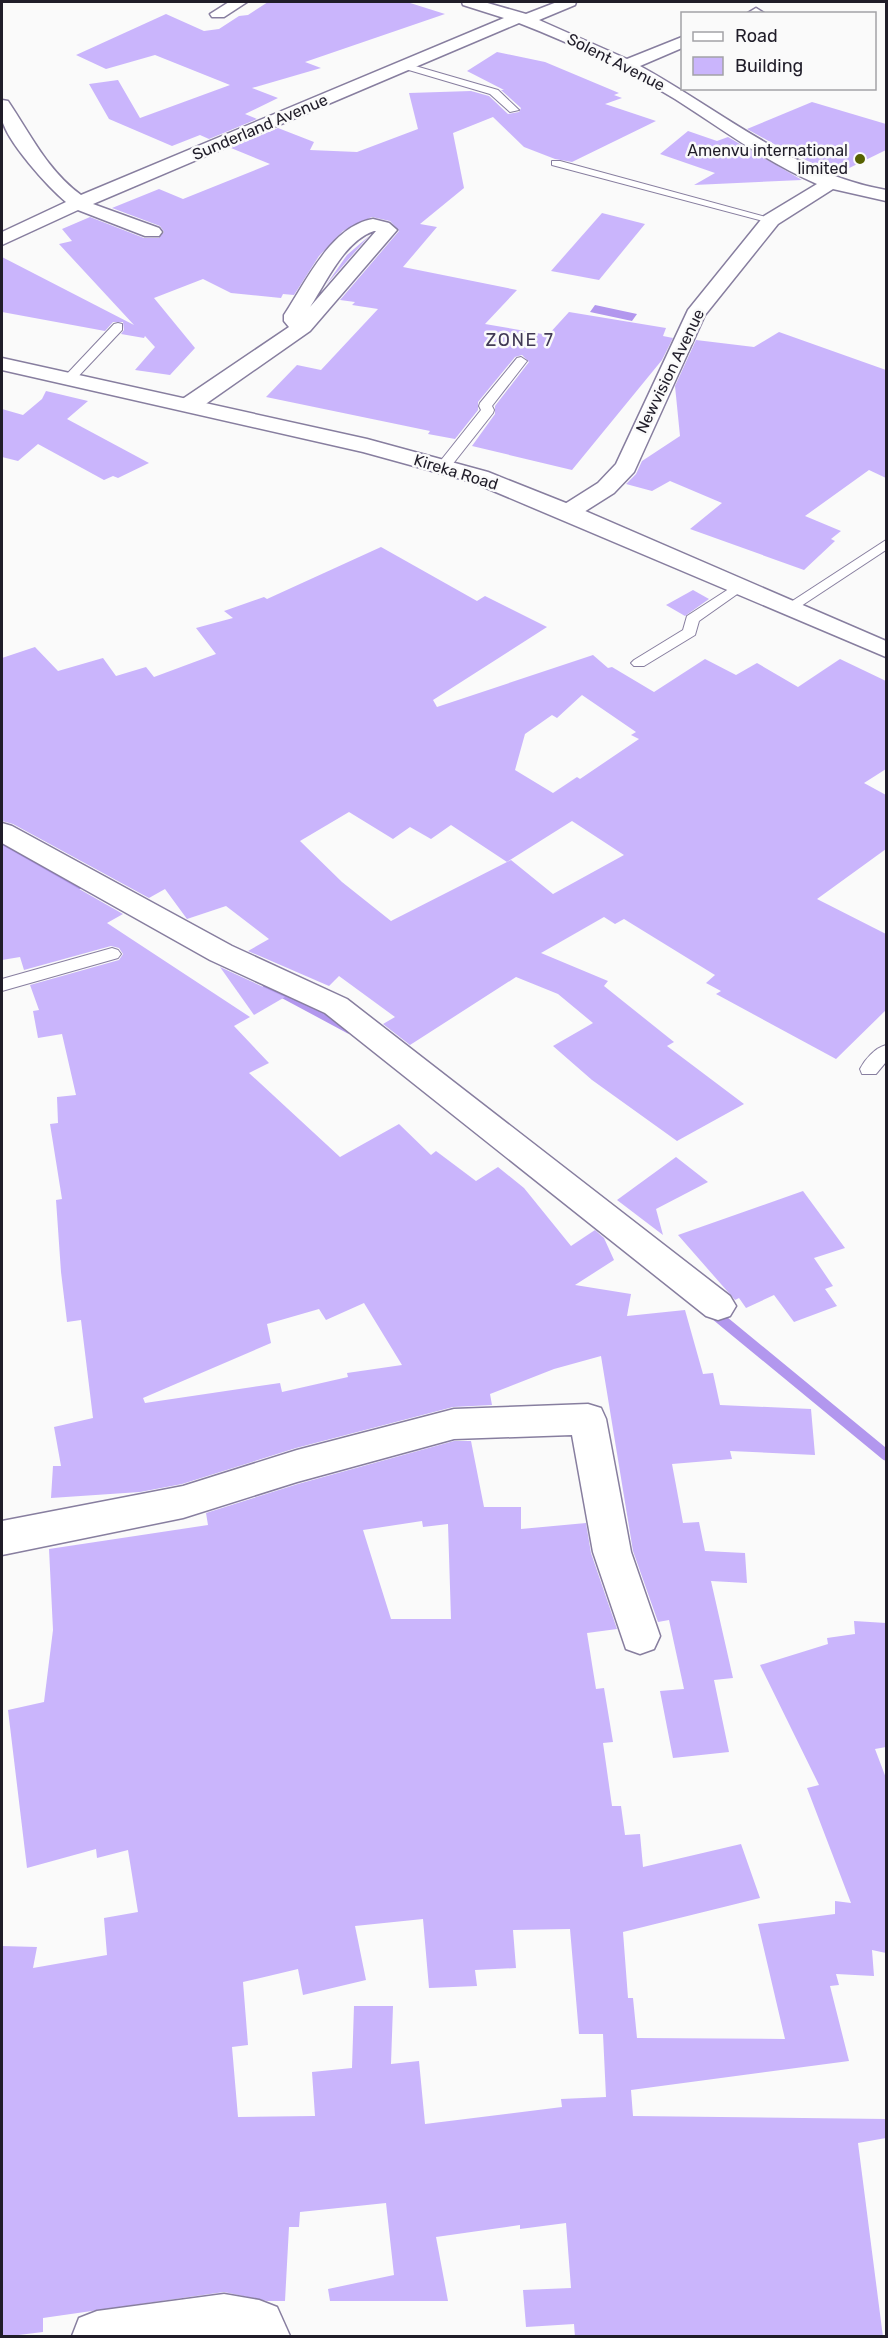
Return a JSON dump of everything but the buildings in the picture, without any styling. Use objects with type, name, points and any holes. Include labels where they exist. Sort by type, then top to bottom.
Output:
[{"type":"street","points":[[218,14],[239,2]]},
{"type":"street","name":"Solent Avenue","points":[[469,2],[523,18],[627,65],[765,150],[829,184],[886,195]]},
{"type":"street","name":"Sunderland Avenue","points":[[2,239],[79,203],[405,66],[523,18],[569,2]]},
{"type":"street","points":[[627,65],[681,42]]},
{"type":"street","points":[[2,105],[19,136],[41,164],[79,203],[152,232]]},
{"type":"street","name":"Newvision Avenue","points":[[568,512],[606,488],[626,466],[695,314],[771,220],[829,184]]},
{"type":"street","points":[[189,405],[303,327],[388,230],[370,225],[359,229],[347,239],[294,315],[294,321],[303,327]]},
{"type":"street","points":[[330,264],[355,268]]},
{"type":"street","name":"Kireka Road","points":[[2,364],[189,405],[480,477],[568,512],[787,609],[886,650]]},
{"type":"street","points":[[2,832],[221,953],[336,1006],[718,1306]]},
{"type":"street","points":[[2,1538],[183,1502],[297,1466],[454,1424],[588,1419],[612,1552],[640,1636]]},
{"type":"street","points":[[97,2337],[224,2319],[259,2325],[265,2337]]},
{"type":"lane","points":[[405,66],[494,92],[514,110]]},
{"type":"lane","points":[[556,164],[771,220]]},
{"type":"lane","points":[[69,379],[118,327]]},
{"type":"lane","points":[[443,467],[488,410],[485,406],[521,361]]},
{"type":"lane","points":[[787,609],[886,544]]},
{"type":"lane","points":[[639,663],[690,632],[692,619],[738,587]]},
{"type":"lane","points":[[2,985],[112,954]]},
{"type":"lane","points":[[869,1069],[886,1051]]},
{"type":"shaded area","points":[[595,305],[637,314],[632,321],[590,312]]},
{"type":"waterway","points":[[2,845],[78,885]]},
{"type":"waterway","points":[[267,985],[349,1029]]},
{"type":"waterway","points":[[711,1311],[886,1455]]},
{"type":"place","name":"Amenvu international limited","points":[[860,159]]},
{"type":"district","name":"ZONE 7","points":[[520,340]]}]
